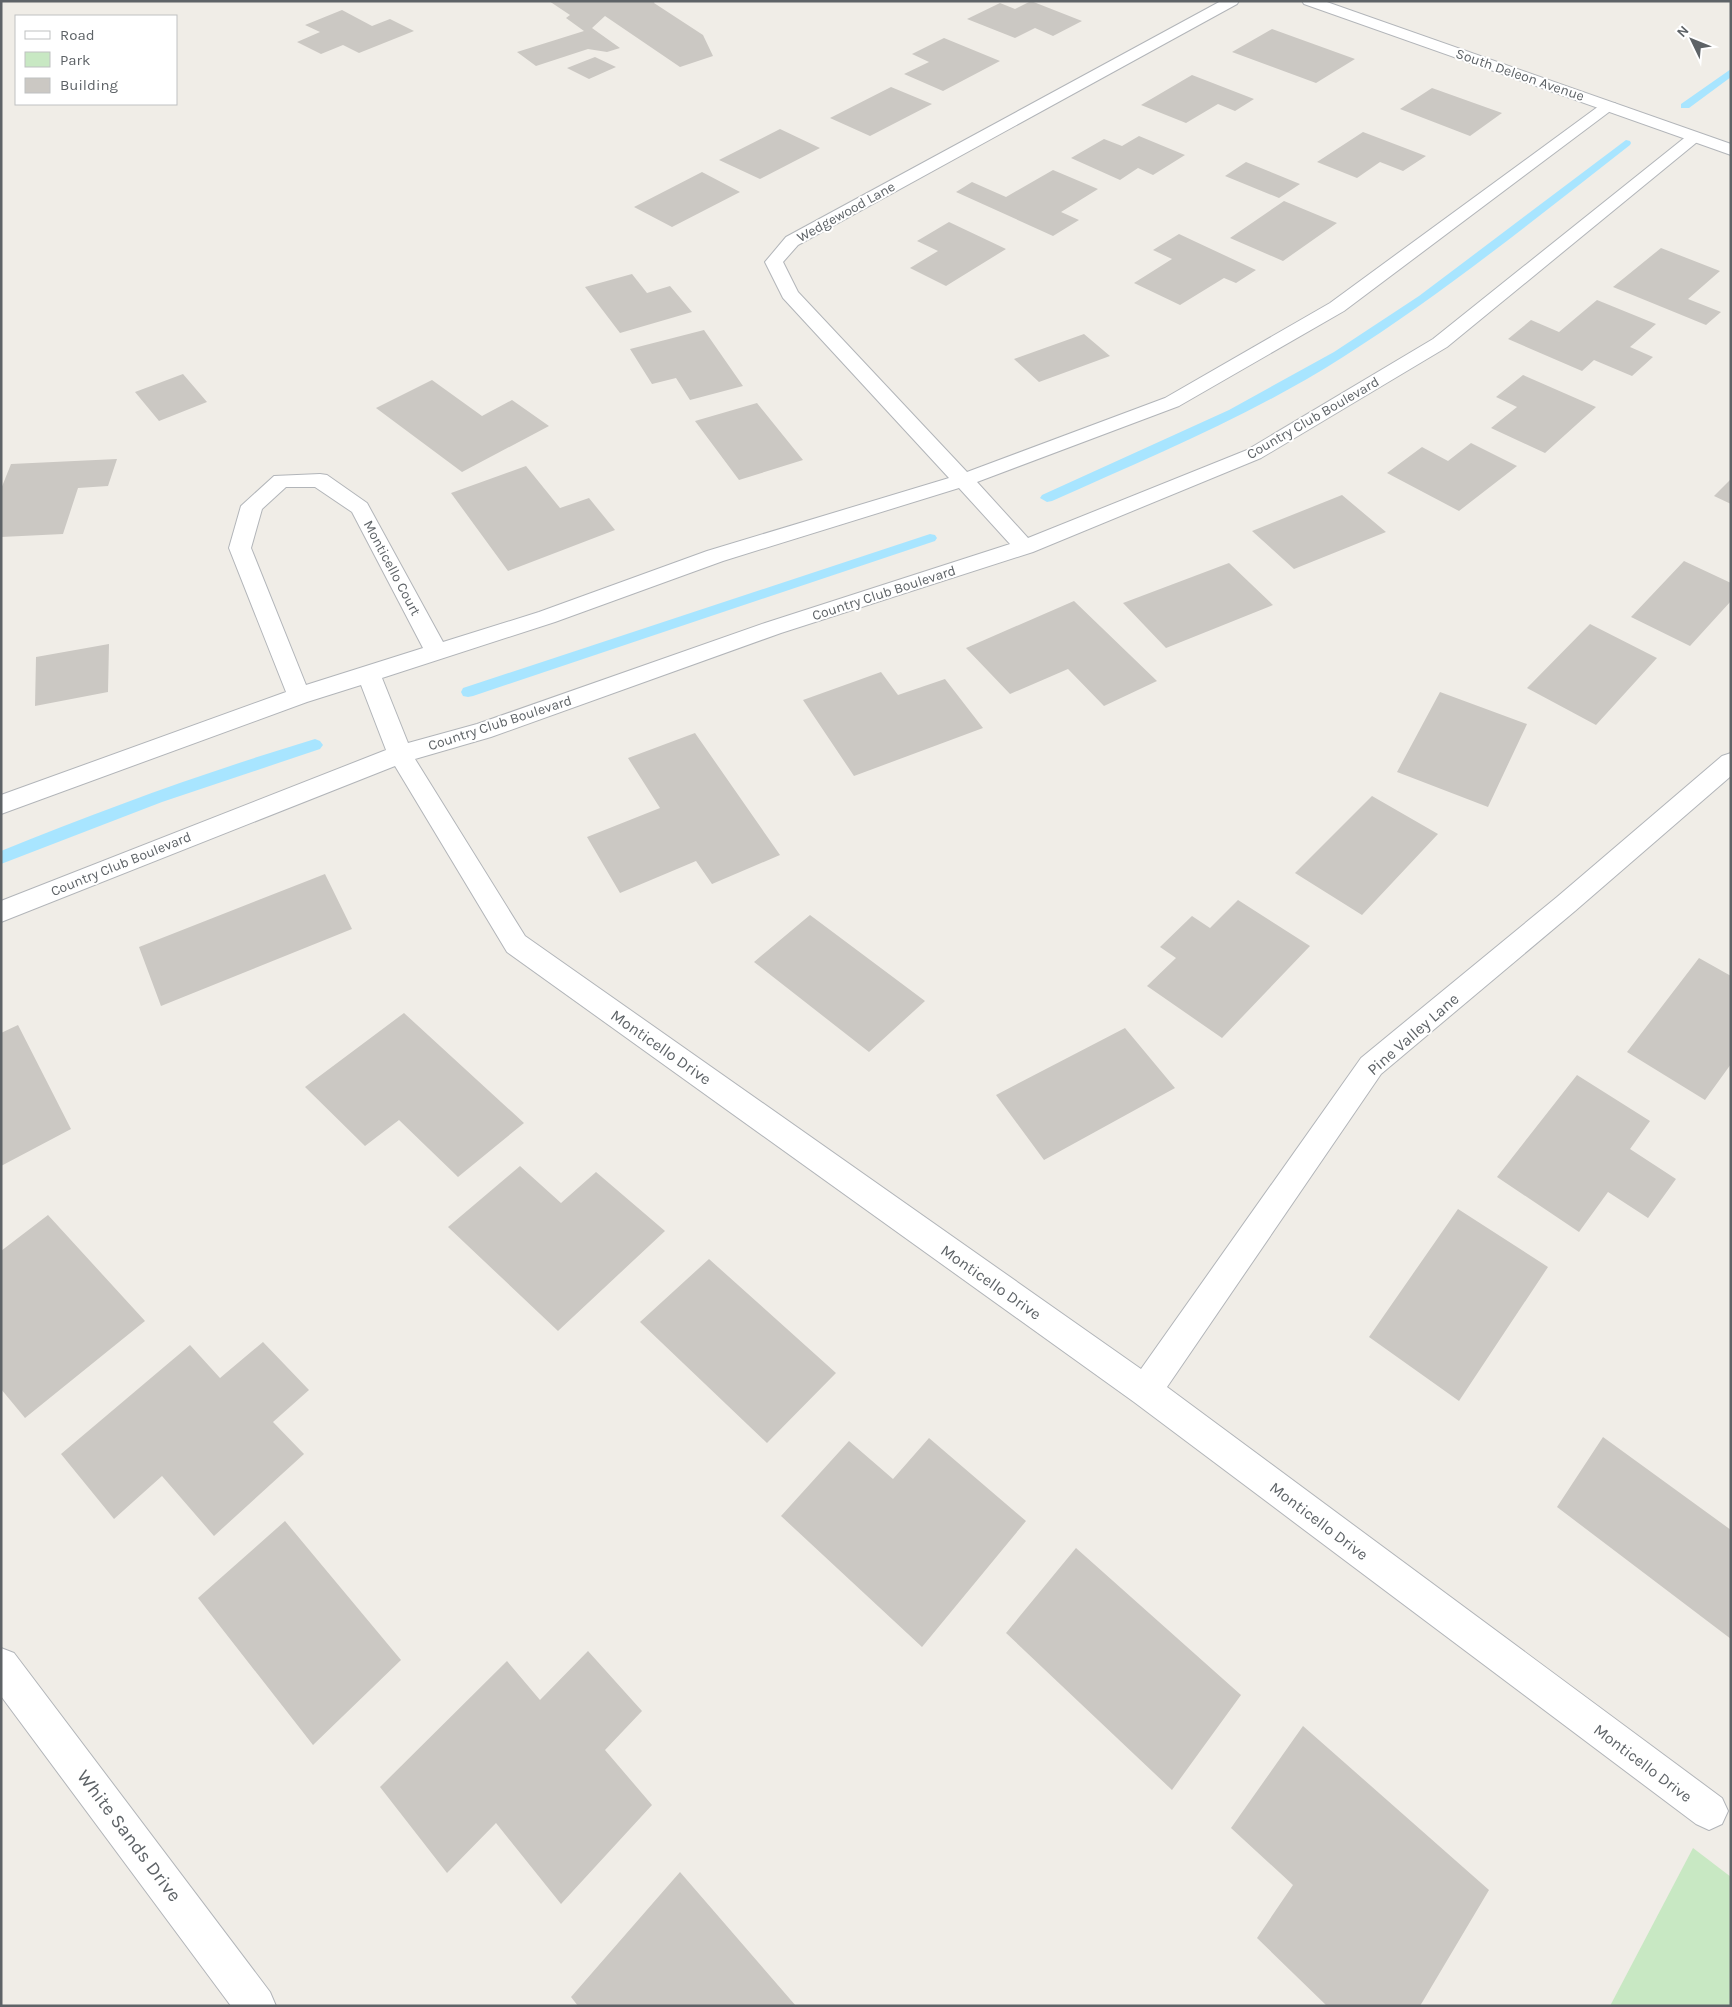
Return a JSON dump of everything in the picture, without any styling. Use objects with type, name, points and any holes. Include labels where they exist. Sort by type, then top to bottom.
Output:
[{"type":"street","name":"Wedgewood Lane","points":[[1025,547],[790,294],[774,262],[792,241],[1232,1]]},
{"type":"street","name":"South Deleon Avenue","points":[[1309,1],[1731,150]]},
{"type":"street","points":[[1,805],[299,696],[546,617],[715,556],[964,480],[1172,402],[1337,307],[1609,106]]},
{"type":"street","name":"Country Club Boulevard","points":[[1,912],[400,754],[483,731],[773,628],[1025,547],[1254,454],[1440,343],[1694,138]]},
{"type":"street","name":"Monticello Court","points":[[299,696],[240,548],[252,506],[281,481],[320,480],[360,508],[437,652]]},
{"type":"street","name":"Monticello Drive","points":[[369,674],[400,754],[516,944],[1145,1392],[1709,1811]]},
{"type":"street","name":"Pine Valley Lane","points":[[1145,1392],[1371,1066],[1566,904],[1731,762]]},
{"type":"street","name":"White Sands Drive","points":[[1,1666],[256,2006]]},
{"type":"green space","points":[[1693,1848],[1731,1877],[1731,2006],[1610,2006]]},
{"type":"building","points":[[549,1],[655,1],[654,3],[703,35],[713,56],[680,67],[605,16],[592,28],[620,48],[607,52],[588,49],[536,66],[517,52],[584,31],[566,18],[570,15]]},
{"type":"building","points":[[1031,1],[1082,21],[1053,36],[1035,28],[1015,38],[967,19],[1000,3],[1015,9]]},
{"type":"building","points":[[342,10],[372,26],[390,19],[414,31],[359,53],[343,45],[321,54],[297,42],[320,32],[305,25]]},
{"type":"building","points":[[1272,29],[1355,59],[1316,83],[1232,52]]},
{"type":"building","points":[[944,38],[1000,61],[943,91],[904,74],[929,62],[912,54]]},
{"type":"building","points":[[595,57],[616,67],[589,79],[567,68]]},
{"type":"building","points":[[1192,75],[1254,99],[1235,111],[1218,104],[1186,123],[1141,105]]},
{"type":"building","points":[[891,87],[932,104],[870,136],[830,118]]},
{"type":"building","points":[[1432,88],[1502,113],[1470,136],[1400,109]]},
{"type":"building","points":[[780,129],[820,148],[760,179],[719,160]]},
{"type":"building","points":[[1363,132],[1426,156],[1403,171],[1380,162],[1357,178],[1317,162]]},
{"type":"building","points":[[1139,136],[1185,155],[1153,175],[1138,168],[1120,180],[1071,158],[1104,139],[1122,146]]},
{"type":"building","points":[[1246,162],[1300,184],[1279,198],[1225,176]]},
{"type":"building","points":[[1053,170],[1098,189],[1061,212],[1079,220],[1053,236],[956,192],[972,182],[1006,197]]},
{"type":"building","points":[[702,172],[740,192],[672,227],[634,207]]},
{"type":"building","points":[[1284,201],[1337,223],[1283,261],[1230,238]]},
{"type":"building","points":[[949,222],[1006,249],[946,286],[910,268],[938,251],[917,241]]},
{"type":"building","points":[[1179,234],[1256,270],[1236,283],[1224,278],[1180,305],[1134,283],[1172,259],[1153,250]]},
{"type":"building","points":[[1661,248],[1720,271],[1688,299],[1721,312],[1706,325],[1613,287]]},
{"type":"building","points":[[632,274],[647,293],[670,286],[692,312],[620,333],[585,287]]},
{"type":"building","points":[[1597,300],[1656,324],[1630,347],[1653,357],[1632,376],[1594,360],[1582,371],[1508,339],[1531,320],[1559,332]]},
{"type":"building","points":[[704,330],[743,386],[690,400],[676,378],[652,384],[630,349]]},
{"type":"building","points":[[1084,334],[1110,356],[1039,382],[1014,359]]},
{"type":"building","points":[[183,374],[207,402],[159,421],[135,392]]},
{"type":"building","points":[[1523,375],[1596,407],[1545,453],[1491,428],[1517,407],[1496,397]]},
{"type":"building","points":[[432,380],[482,416],[512,400],[549,426],[462,472],[376,408]]},
{"type":"building","points":[[757,403],[803,460],[739,480],[695,421]]},
{"type":"building","points":[[1471,443],[1517,466],[1459,511],[1387,473],[1422,447],[1448,461]]},
{"type":"building","points":[[117,459],[108,486],[78,488],[63,534],[1,537],[1,489],[11,464]]},
{"type":"building","points":[[526,466],[560,508],[589,498],[615,530],[508,571],[451,493]]},
{"type":"building","points":[[1731,479],[1731,504],[1714,496]]},
{"type":"building","points":[[1342,495],[1386,532],[1294,569],[1252,531]]},
{"type":"building","points":[[1684,561],[1731,583],[1731,601],[1690,646],[1631,617]]},
{"type":"building","points":[[1229,563],[1273,605],[1166,648],[1123,603]]},
{"type":"building","points":[[1074,601],[1157,681],[1104,706],[1068,669],[1010,694],[966,648]]},
{"type":"building","points":[[1590,624],[1657,658],[1596,725],[1527,688]]},
{"type":"building","points":[[109,644],[108,692],[35,706],[36,657]]},
{"type":"building","points":[[881,672],[898,695],[945,679],[983,728],[854,776],[803,700]]},
{"type":"building","points":[[1440,692],[1527,724],[1488,807],[1397,772]]},
{"type":"building","points":[[695,733],[780,855],[712,884],[696,861],[620,893],[587,837],[660,808],[628,758]]},
{"type":"building","points":[[1372,796],[1438,834],[1362,915],[1295,873]]},
{"type":"building","points":[[325,874],[352,929],[161,1006],[139,947]]},
{"type":"building","points":[[1238,900],[1310,946],[1222,1038],[1147,986],[1176,958],[1160,947],[1192,916],[1210,928]]},
{"type":"building","points":[[810,915],[925,1001],[869,1052],[754,962]]},
{"type":"building","points":[[1699,958],[1731,976],[1731,1064],[1705,1100],[1627,1052]]},
{"type":"building","points":[[404,1013],[524,1123],[458,1177],[399,1120],[365,1146],[305,1087]]},
{"type":"building","points":[[18,1025],[71,1129],[1,1166],[1,1033]]},
{"type":"building","points":[[1125,1028],[1175,1088],[1044,1160],[996,1095]]},
{"type":"building","points":[[1577,1075],[1650,1121],[1630,1149],[1676,1179],[1648,1218],[1608,1192],[1579,1232],[1497,1177]]},
{"type":"building","points":[[520,1166],[561,1203],[596,1172],[665,1231],[558,1331],[448,1227]]},
{"type":"building","points":[[1458,1209],[1548,1267],[1459,1401],[1369,1337]]},
{"type":"building","points":[[48,1215],[145,1321],[25,1418],[1,1389],[1,1251]]},
{"type":"building","points":[[709,1259],[836,1373],[767,1443],[640,1322]]},
{"type":"building","points":[[263,1342],[309,1390],[273,1422],[304,1454],[214,1536],[162,1476],[114,1519],[61,1454],[190,1345],[220,1378]]},
{"type":"building","points":[[1603,1437],[1731,1530],[1731,1639],[1557,1507]]},
{"type":"building","points":[[929,1438],[1026,1521],[922,1647],[781,1516],[849,1441],[893,1479]]},
{"type":"building","points":[[285,1521],[401,1660],[313,1745],[198,1598]]},
{"type":"building","points":[[1076,1548],[1241,1695],[1172,1790],[1006,1633]]},
{"type":"building","points":[[588,1651],[642,1711],[605,1750],[652,1805],[561,1904],[496,1823],[447,1873],[380,1787],[507,1661],[540,1700]]},
{"type":"building","points":[[1303,1726],[1489,1890],[1420,2006],[1327,2006],[1257,1938],[1293,1885],[1231,1828]]},
{"type":"building","points":[[680,1872],[796,2006],[578,2006],[571,1997]]},
{"type":"waterway","points":[[1685,106],[1731,72]]},
{"type":"waterway","points":[[1047,498],[1172,443],[1234,413],[1338,355],[1464,268],[1626,143]]},
{"type":"waterway","points":[[468,692],[930,538]]},
{"type":"waterway","points":[[1,858],[157,798],[315,745]]}]
